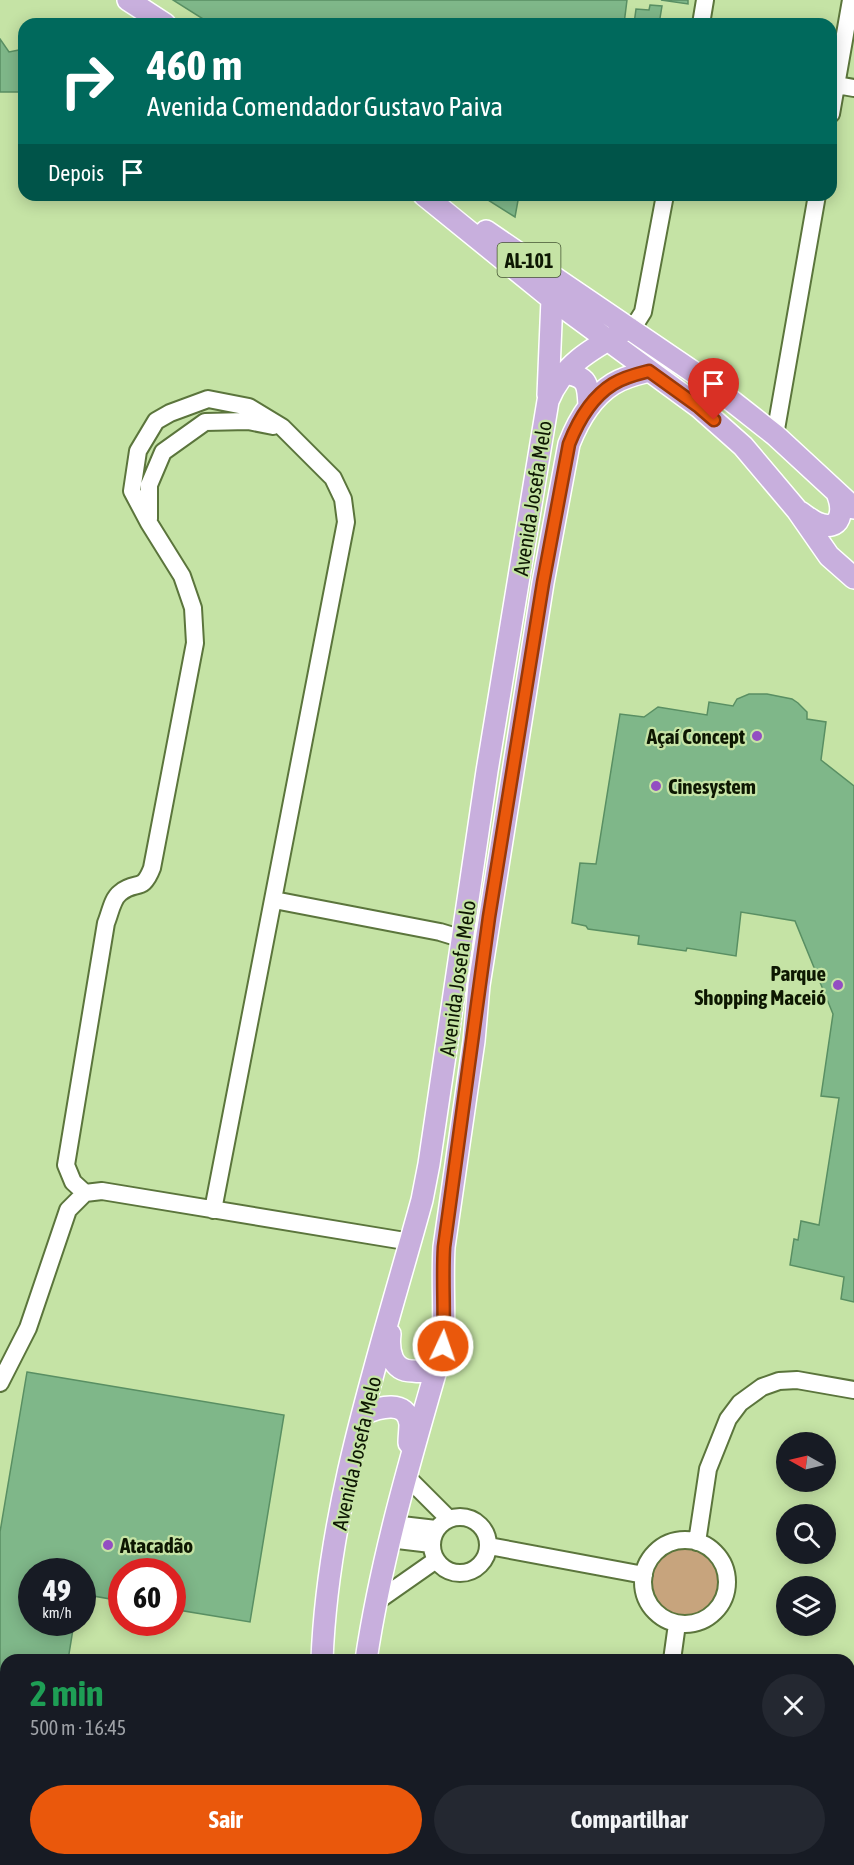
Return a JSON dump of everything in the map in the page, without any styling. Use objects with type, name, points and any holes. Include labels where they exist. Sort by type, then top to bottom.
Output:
[{"type":"main road","points":[[128,0],[156,18]]},
{"type":"main road","name":"AL-101","points":[[433,201],[552,299],[699,407],[743,446],[798,510],[829,556],[854,578]]},
{"type":"main road","name":"AL-101","points":[[436,201],[469,220],[705,380],[775,435],[854,508]]},
{"type":"main road","points":[[548,401],[552,299]]},
{"type":"main road","name":"Avenida Josefa Melo","points":[[322,1654],[324,1614],[340,1513],[363,1414],[411,1242],[429,1164],[487,771],[548,401],[554,386],[574,362],[606,340],[629,328]]},
{"type":"main road","name":"Avenida Josefa Melo","points":[[367,1654],[391,1531],[443,1346],[444,1247],[491,906],[562,474],[574,430],[589,406],[614,383],[649,371]]},
{"type":"main road","points":[[563,373],[574,374],[585,382],[588,388],[589,406]]},
{"type":"main road","points":[[798,510],[814,522],[832,525],[841,513],[841,503],[837,493]]},
{"type":"main road","points":[[396,1295],[389,1343],[391,1359],[398,1367],[407,1371],[422,1371],[439,1360]]},
{"type":"main road","points":[[363,1414],[378,1407],[389,1406],[399,1408],[406,1413],[410,1423],[407,1473]]},
{"type":"street","points":[[702,18],[705,0]]},
{"type":"street","points":[[837,69],[851,0]]},
{"type":"street","points":[[837,85],[854,88]]},
{"type":"street","points":[[629,328],[643,312],[664,201]]},
{"type":"street","points":[[775,435],[816,201]]},
{"type":"street","points":[[85,1193],[73,1182],[66,1165],[106,924],[112,905],[119,893],[148,880],[152,868],[195,643],[193,608],[182,576],[132,491],[138,451],[156,422],[170,413],[208,399],[249,407],[282,428],[333,478],[343,499],[346,522],[213,1210]]},
{"type":"street","points":[[170,413],[162,424],[164,434],[167,438],[177,441],[186,437]]},
{"type":"street","points":[[149,523],[149,485],[163,452],[205,422],[248,421],[282,428]]},
{"type":"street","points":[[274,900],[440,932],[462,939]]},
{"type":"street","points":[[0,1383],[28,1328],[68,1210],[85,1193],[102,1191],[411,1242]]},
{"type":"street","points":[[697,1542],[708,1469],[728,1419],[740,1403],[762,1387],[779,1381],[797,1380],[854,1390]]},
{"type":"street","points":[[376,1602],[438,1538],[465,1517],[479,1524],[484,1530],[489,1546],[487,1554],[478,1567],[463,1574],[448,1571],[438,1538],[407,1473]]},
{"type":"street","points":[[391,1531],[438,1538]]},
{"type":"street","points":[[680,1541],[697,1542],[709,1548],[721,1562],[726,1580],[725,1593],[720,1604],[707,1618],[689,1624],[677,1624],[664,1619],[654,1611],[643,1588],[644,1575],[650,1558],[663,1546],[680,1541]]},
{"type":"street","points":[[489,1546],[644,1575]]},
{"type":"street","points":[[673,1654],[677,1624]]},
{"type":"shaded area","points":[[685,1549],[698,1552],[708,1559],[715,1569],[718,1582],[715,1595],[708,1605],[698,1612],[685,1615],[672,1612],[662,1605],[655,1595],[652,1582],[655,1569],[662,1559],[672,1552]]},
{"type":"building","points":[[173,0],[627,0],[625,18],[202,18]]},
{"type":"building","points":[[661,0],[688,0],[688,4]]},
{"type":"building","points":[[650,5],[662,6],[660,18],[635,18],[636,9],[649,10]]},
{"type":"building","points":[[0,39],[9,52],[18,50],[18,92],[0,92]]},
{"type":"building","points":[[490,201],[518,201],[515,217]]},
{"type":"building","name":"Parque Shopping Maceió","points":[[749,694],[767,694],[792,699],[807,712],[807,719],[826,722],[821,760],[854,786],[854,1302],[841,1299],[844,1277],[790,1265],[794,1239],[798,1240],[801,1221],[819,1225],[839,1098],[821,1096],[833,1014],[795,921],[741,912],[736,956],[687,948],[686,951],[638,944],[639,936],[588,929],[586,926],[572,923],[580,863],[596,864],[620,714],[644,717],[658,707],[707,715],[709,702],[733,706],[737,699]]},
{"type":"building","points":[[27,1372],[284,1415],[250,1622],[186,1611],[186,1558],[108,1558],[108,1599],[96,1596],[96,1558],[18,1558],[18,1636],[72,1636],[69,1654],[0,1654],[0,1532]]},
{"type":"place","name":"Açaí Concept","points":[[757,736]]},
{"type":"place","name":"Cinesystem","points":[[656,786]]},
{"type":"place","name":"Parque Shopping Maceió","points":[[838,985]]},
{"type":"place","name":"Atacadão","points":[[108,1545]]},
{"type":"route","points":[[443,1346],[444,1247],[464,1116],[479,985],[543,583],[569,444],[574,430],[589,406],[601,393],[614,383],[649,371],[714,420]]}]
